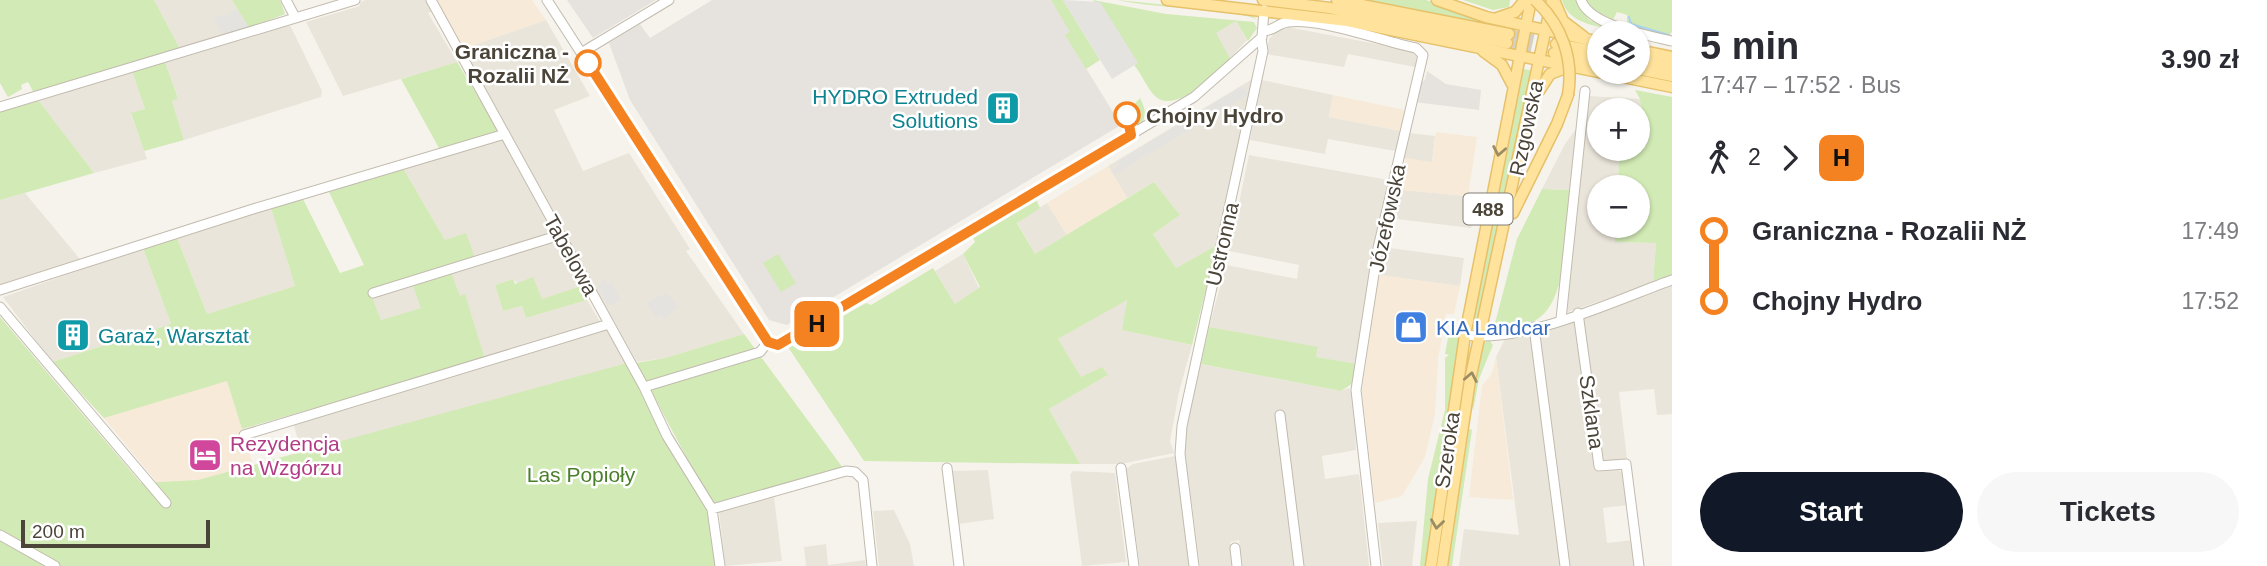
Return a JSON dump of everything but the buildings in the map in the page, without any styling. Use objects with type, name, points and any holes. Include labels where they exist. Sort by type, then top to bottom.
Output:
[{"type":"main road","points":[[1167,0],[1330,8],[1508,38],[1337,0]]},
{"type":"main road","points":[[1437,0],[1491,18],[1587,40]]},
{"type":"main road","points":[[1491,18],[1511,15],[1525,0]]},
{"type":"main road","name":"Rzgowska","points":[[1465,335],[1512,84],[1524,26],[1533,0]]},
{"type":"main road","name":"488","points":[[1502,246],[1568,95],[1569,68],[1563,41],[1551,18],[1533,0]]},
{"type":"main road","points":[[1553,0],[1563,20],[1587,36]]},
{"type":"main road","name":"Rzgowska","points":[[1480,337],[1502,246],[1553,0]]},
{"type":"main road","points":[[1263,5],[1672,87]]},
{"type":"main road","points":[[1477,48],[1502,65],[1512,84]]},
{"type":"main road","points":[[1587,51],[1555,48],[1587,58]]},
{"type":"main road","points":[[1650,52],[1672,57]]},
{"type":"main road","points":[[1650,62],[1672,67]]},
{"type":"main road","points":[[1531,106],[1548,75],[1571,67]]},
{"type":"main road","points":[[1650,71],[1672,76]]},
{"type":"main road","name":"Szeroka","points":[[1431,566],[1465,335]]},
{"type":"main road","name":"Szeroka","points":[[1442,566],[1467,397],[1480,337]]},
{"type":"street","points":[[286,0],[295,18]]},
{"type":"street","points":[[0,107],[355,0]]},
{"type":"street","name":"Tabelowa","points":[[431,0],[644,387],[667,436],[712,509]]},
{"type":"street","points":[[547,0],[768,342],[783,344],[1161,118],[1217,80],[1262,35]]},
{"type":"street","points":[[581,53],[669,0]]},
{"type":"street","points":[[1581,0],[1594,18],[1672,41]]},
{"type":"street","name":"Ustronna","points":[[1194,566],[1180,450],[1185,398],[1262,55],[1263,5]]},
{"type":"street","name":"Józefowska","points":[[1262,35],[1285,22],[1304,23],[1345,30],[1416,48],[1422,53],[1423,64],[1378,248],[1358,384],[1376,566]]},
{"type":"street","points":[[1561,319],[1585,90]]},
{"type":"street","points":[[0,290],[253,209],[505,134]]},
{"type":"street","points":[[373,293],[560,235]]},
{"type":"street","points":[[1465,335],[1480,337],[1534,327],[1672,280]]},
{"type":"street","points":[[0,307],[166,503]]},
{"type":"street","name":"Szklana","points":[[1578,313],[1599,466],[1626,464],[1639,566]]},
{"type":"street","points":[[244,435],[609,324]]},
{"type":"street","points":[[1534,327],[1565,566]]},
{"type":"street","points":[[644,387],[760,352],[768,342]]},
{"type":"street","points":[[1280,415],[1299,566]]},
{"type":"street","points":[[947,468],[959,566]]},
{"type":"street","points":[[1121,468],[1134,566]]},
{"type":"street","points":[[720,566],[712,509],[846,471],[855,472],[863,480],[872,566]]},
{"type":"street","points":[[0,535],[48,565]]},
{"type":"street","points":[[1235,548],[1237,566]]},
{"type":"shaded area","points":[[154,0],[232,0],[249,28],[180,49]]},
{"type":"shaded area","points":[[427,0],[433,11],[428,13],[457,62],[343,96],[306,22],[360,6],[359,2]]},
{"type":"shaded area","points":[[433,0],[532,0],[546,20],[462,49]]},
{"type":"shaded area","points":[[567,0],[656,0],[593,38]]},
{"type":"shaded area","points":[[712,0],[1051,0],[1071,32],[1066,36],[1121,125],[787,325],[769,320],[630,100],[609,43],[640,24],[650,38]]},
{"type":"shaded area","points":[[1063,0],[1100,2],[1138,63],[1112,79]]},
{"type":"shaded area","points":[[237,9],[249,28],[222,34],[213,17],[218,14],[221,17]]},
{"type":"shaded area","points":[[546,20],[590,96],[554,110],[583,171],[629,153],[690,249],[686,251],[744,334],[665,358],[637,362],[462,49]]},
{"type":"shaded area","points":[[1236,21],[1247,40],[1230,58],[1215,33]]},
{"type":"shaded area","points":[[288,25],[322,91],[321,97],[184,140],[172,101],[178,97],[165,62]]},
{"type":"shaded area","points":[[1282,26],[1408,50],[1417,57],[1415,67],[1348,54],[1344,67],[1266,54],[1269,39]]},
{"type":"shaded area","points":[[132,71],[145,109],[131,114],[147,159],[94,173],[39,101]]},
{"type":"shaded area","points":[[1427,71],[1446,84],[1481,90],[1479,110],[1414,102],[1419,83],[1425,80]]},
{"type":"shaded area","points":[[1254,78],[1217,245],[1176,268],[1153,234],[1180,215],[1154,182],[1127,198],[1108,166]]},
{"type":"shaded area","points":[[1262,80],[1333,95],[1329,117],[1401,131],[1395,151],[1328,139],[1325,154],[1250,140]]},
{"type":"shaded area","points":[[1242,86],[1248,95],[1114,175],[1111,171],[1119,166],[1117,162]]},
{"type":"shaded area","points":[[1333,95],[1405,110],[1401,131],[1329,117]]},
{"type":"shaded area","points":[[1589,96],[1623,98],[1589,98]]},
{"type":"shaded area","points":[[1587,114],[1587,161],[1619,161],[1618,175],[1587,175],[1587,238],[1656,243],[1653,283],[1565,313]]},
{"type":"shaded area","points":[[1578,126],[1571,190],[1542,189],[1565,144]]},
{"type":"shaded area","points":[[1436,132],[1477,137],[1468,196],[1399,190],[1406,158],[1432,162]]},
{"type":"shaded area","points":[[1409,133],[1435,136],[1432,163],[1401,158]]},
{"type":"shaded area","points":[[503,138],[553,233],[475,258],[445,240],[403,168]]},
{"type":"shaded area","points":[[1249,155],[1388,180],[1373,247],[1358,364],[1316,357],[1318,348],[1209,327],[1226,265],[1297,279],[1299,265],[1229,251]]},
{"type":"shaded area","points":[[1108,166],[1127,198],[1067,235],[1047,203]]},
{"type":"shaded area","points":[[1395,189],[1477,197],[1471,228],[1389,218]]},
{"type":"shaded area","points":[[25,193],[80,259],[0,285],[0,200]]},
{"type":"shaded area","points":[[1047,203],[1067,235],[1035,254],[1017,222]]},
{"type":"shaded area","points":[[271,208],[295,286],[207,314],[177,238]]},
{"type":"shaded area","points":[[556,238],[581,286],[542,300],[512,279],[495,285],[503,311],[522,306],[526,318],[587,300],[601,323],[485,359],[465,295],[460,297],[451,272]]},
{"type":"shaded area","points":[[1383,247],[1464,258],[1460,286],[1378,275]]},
{"type":"shaded area","points":[[143,248],[171,324],[52,362],[3,297]]},
{"type":"shaded area","points":[[963,254],[979,288],[955,304],[935,271]]},
{"type":"shaded area","points":[[1378,275],[1460,286],[1454,314],[1446,314],[1438,359],[1435,414],[1425,457],[1402,496],[1375,503],[1362,391]]},
{"type":"shaded area","points":[[604,279],[607,284],[611,282],[621,300],[608,306],[598,288]]},
{"type":"shaded area","points":[[412,283],[422,308],[381,320],[372,296]]},
{"type":"shaded area","points":[[1672,285],[1672,414],[1657,415],[1654,389],[1619,392],[1627,459],[1600,461],[1593,439],[1598,472],[1618,470],[1624,473],[1628,505],[1603,508],[1607,543],[1633,540],[1636,566],[1567,566],[1559,479],[1537,330]]},
{"type":"shaded area","points":[[667,293],[678,307],[663,319],[660,315],[656,318],[646,302]]},
{"type":"shaded area","points":[[1127,299],[1123,330],[1192,345],[1179,392],[1170,441],[1174,453],[1121,464],[1080,464],[1049,409],[1108,375],[1081,378],[1058,339]]},
{"type":"shaded area","points":[[606,328],[627,363],[304,460],[293,423]]},
{"type":"shaded area","points":[[1531,332],[1561,566],[1459,566],[1464,529],[1519,535],[1496,357],[1505,339]]},
{"type":"shaded area","points":[[1496,357],[1513,500],[1469,497],[1482,386],[1492,373]]},
{"type":"shaded area","points":[[1200,364],[1341,391],[1349,388],[1354,398],[1356,450],[1322,456],[1325,479],[1359,474],[1369,566],[1304,566],[1284,413],[1278,415],[1296,566],[1243,566],[1239,540],[1230,542],[1233,566],[1200,566],[1184,444],[1187,411]]},
{"type":"shaded area","points":[[227,380],[256,474],[172,501],[104,418]]},
{"type":"shaded area","points":[[1175,456],[1189,566],[1140,566],[1126,469],[1133,464]]},
{"type":"shaded area","points":[[988,470],[994,519],[959,524],[951,471]]},
{"type":"shaded area","points":[[1073,471],[1115,473],[1126,562],[1082,566],[1070,475]]},
{"type":"shaded area","points":[[774,497],[782,561],[725,566],[719,511]]},
{"type":"shaded area","points":[[894,510],[910,544],[914,566],[879,566],[873,511]]},
{"type":"shaded area","points":[[1417,521],[1412,566],[1383,566],[1378,523]]},
{"type":"shaded area","points":[[826,544],[828,565],[865,560],[866,566],[806,566],[804,547]]},
{"type":"green space","points":[[0,0],[154,0],[180,49],[34,93],[28,82],[8,97],[0,83]]},
{"type":"green space","points":[[232,0],[280,0],[285,14],[249,28]]},
{"type":"green space","points":[[1051,0],[1063,0],[1100,60],[1086,69],[1065,35],[1070,32]]},
{"type":"green space","points":[[1093,0],[1166,14],[1254,22],[1257,28],[1248,41],[1236,21],[1216,33],[1231,60],[1195,90],[1174,100],[1164,101],[1150,90],[1134,65],[1137,63],[1100,3],[1096,4]]},
{"type":"green space","points":[[1117,0],[1248,13],[1257,19],[1223,12]]},
{"type":"green space","points":[[1364,0],[1426,0],[1510,28]]},
{"type":"green space","points":[[1463,0],[1510,0],[1509,7],[1493,10]]},
{"type":"green space","points":[[1562,0],[1577,0],[1592,21],[1587,21],[1587,24],[1579,20],[1566,9]]},
{"type":"green space","points":[[1585,0],[1672,0],[1672,32],[1667,37],[1650,32],[1650,21],[1627,21],[1627,15],[1617,12],[1613,20],[1596,14]]},
{"type":"green space","points":[[165,62],[178,98],[172,101],[184,140],[144,151],[131,113],[145,109],[132,71]]},
{"type":"green space","points":[[457,62],[499,131],[440,150],[401,79]]},
{"type":"green space","points":[[1519,68],[1534,71],[1477,330],[1474,332],[1471,326]]},
{"type":"green space","points":[[1635,90],[1672,97],[1672,277],[1653,283],[1656,243],[1615,242],[1615,238],[1650,238],[1650,175],[1618,175],[1619,161],[1650,161],[1650,98],[1639,98]]},
{"type":"green space","points":[[1140,98],[1145,115],[1140,125],[1132,126],[1130,109]]},
{"type":"green space","points":[[39,101],[94,173],[0,200],[0,112]]},
{"type":"green space","points":[[403,168],[445,240],[466,233],[475,258],[370,291],[381,320],[421,308],[412,283],[451,272],[460,296],[465,294],[485,359],[242,429],[227,381],[104,418],[52,362],[171,324],[143,248],[177,238],[207,314],[295,286],[271,208],[303,199],[340,273],[364,265],[329,192]]},
{"type":"green space","points":[[1154,182],[1180,215],[1153,234],[1176,268],[1217,245],[1192,345],[1122,330],[1127,300],[1058,339],[1081,377],[1102,367],[1108,375],[1049,409],[1080,464],[864,461],[788,347],[866,303],[871,305],[933,268],[955,304],[980,287],[963,254],[975,242],[973,237],[1036,199],[1040,208],[1017,223],[1035,254]]},
{"type":"green space","points":[[1542,189],[1571,190],[1567,240],[1556,294],[1549,308],[1534,321],[1493,331],[1517,239]]},
{"type":"green space","points":[[778,254],[796,283],[781,292],[763,263]]},
{"type":"green space","points":[[533,277],[542,299],[581,286],[587,300],[526,318],[522,306],[503,311],[495,285],[513,279],[515,284]]},
{"type":"green space","name":"Las Popioły","points":[[0,317],[141,483],[198,480],[627,363],[710,501],[636,363],[665,358],[744,334],[843,468],[713,506],[721,566],[0,566]]},
{"type":"green space","points":[[1209,327],[1318,347],[1316,357],[1358,364],[1356,381],[1341,391],[1201,364]]},
{"type":"green space","points":[[1456,336],[1460,339],[1426,566],[1420,566],[1428,479],[1445,410],[1445,358],[1449,355],[1445,354],[1448,338]]},
{"type":"green space","points":[[1489,340],[1493,345],[1479,379],[1473,411],[1471,399],[1483,344]]},
{"type":"green space","points":[[1469,429],[1472,430],[1452,566],[1448,566]]},
{"type":"waterway","points":[[1629,17],[1631,24],[1669,35]]},
{"type":"tunnel","points":[[1509,34],[1556,44]]},
{"type":"tunnel","points":[[1507,43],[1554,53]]},
{"type":"bus line","name":"H","points":[[588,63],[768,342],[778,345],[838,312],[1131,135],[1127,115]]},
{"type":"place","name":"Graniczna - Rozalii NŻ","points":[[588,63]]},
{"type":"place","name":"HYDRO Extruded Solutions","points":[[1003,108]]},
{"type":"place","name":"Chojny Hydro","points":[[1127,115]]},
{"type":"place","name":"KIA Landcar","points":[[1411,327]]},
{"type":"place","name":"Garaż, Warsztat","points":[[73,335]]},
{"type":"place","name":"Rezydencja na Wzgórzu","points":[[205,455]]}]
